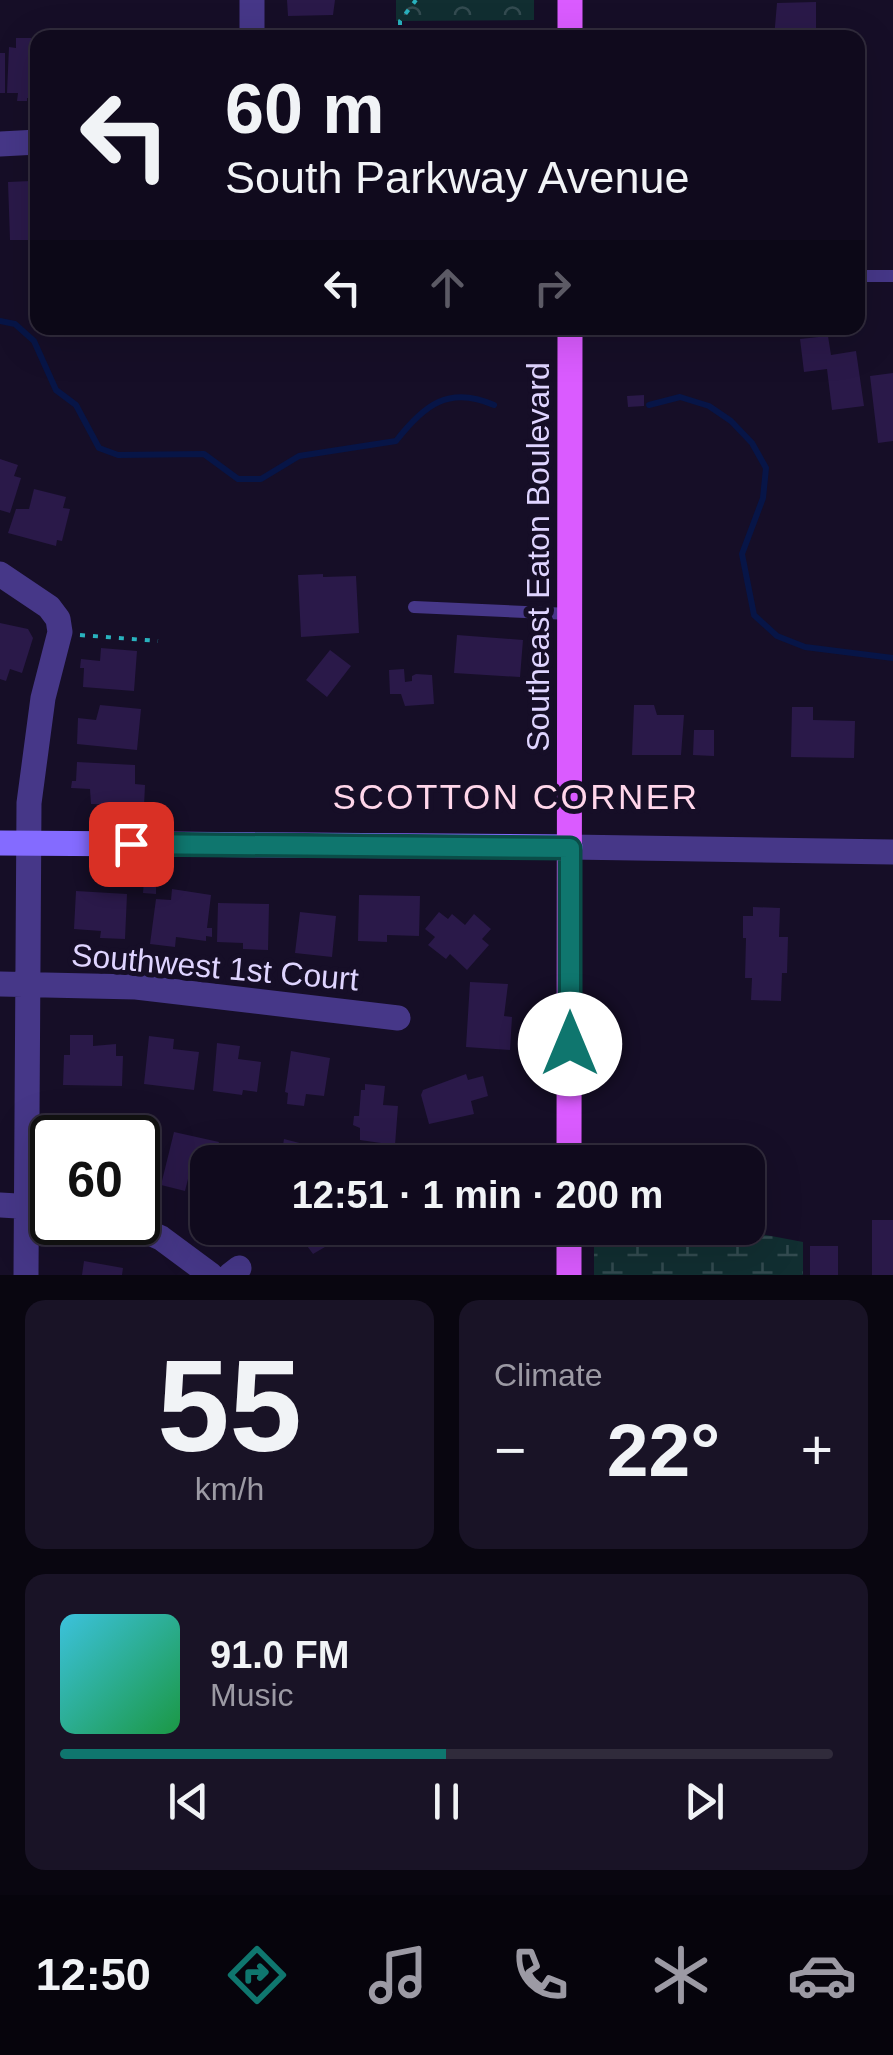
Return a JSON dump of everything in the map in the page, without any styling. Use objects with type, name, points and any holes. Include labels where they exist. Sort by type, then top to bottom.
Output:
[{"type":"main road","points":[[570,0],[570,30]]},
{"type":"main road","name":"Southeast Eaton Boulevard","points":[[569,1145],[570,335]]},
{"type":"main road","points":[[0,843],[570,848]]},
{"type":"main road","points":[[569,1245],[569,1275]]},
{"type":"street","points":[[252,0],[252,30]]},
{"type":"street","points":[[0,144],[30,142]]},
{"type":"street","points":[[0,574],[18,589],[36,596],[59,626],[43,698],[28,803],[13,984],[30,1124]]},
{"type":"street","points":[[570,848],[893,852]]},
{"type":"street","name":"Southwest 1st Court","points":[[13,984],[136,987],[398,1018]]},
{"type":"street","points":[[0,1205],[30,1206]]},
{"type":"street","points":[[160,1238],[211,1275]]},
{"type":"street","points":[[26,1275],[32,1245]]},
{"type":"lane","points":[[865,276],[893,276]]},
{"type":"lane","points":[[414,607],[570,614]]},
{"type":"path","points":[[400,30],[400,21],[416,0]]},
{"type":"path","points":[[59,626],[158,641]]},
{"type":"green space","points":[[396,0],[534,0],[534,20],[396,21]]},
{"type":"green space","points":[[765,1235],[803,1242],[803,1275],[594,1275],[594,1245],[765,1245]]},
{"type":"building","points":[[287,0],[335,0],[333,15],[288,16]]},
{"type":"building","points":[[816,2],[816,30],[775,30],[777,3]]},
{"type":"building","points":[[16,38],[30,38],[27,101],[17,101],[18,93],[7,93],[9,47],[16,48]]},
{"type":"building","points":[[0,53],[5,53],[5,93],[0,93]]},
{"type":"building","points":[[30,181],[30,240],[10,240],[8,182]]},
{"type":"building","points":[[828,336],[831,355],[856,351],[864,406],[832,410],[827,369],[804,372],[800,339]]},
{"type":"building","points":[[893,373],[893,441],[878,443],[870,376]]},
{"type":"building","points":[[644,395],[644,406],[628,407],[627,396]]},
{"type":"building","points":[[0,459],[18,465],[14,476],[21,478],[10,513],[0,510]]},
{"type":"building","points":[[34,489],[66,497],[63,508],[70,509],[62,541],[57,540],[56,546],[8,533],[16,509],[29,509]]},
{"type":"building","points":[[298,575],[356,576],[359,633],[301,637]]},
{"type":"building","points":[[0,623],[28,629],[33,638],[22,673],[10,669],[6,681],[0,679]]},
{"type":"building","points":[[457,635],[523,640],[520,677],[454,673]]},
{"type":"building","points":[[101,648],[137,651],[134,691],[83,687],[81,659],[100,661]]},
{"type":"building","points":[[330,650],[351,666],[327,697],[306,680]]},
{"type":"building","points":[[404,669],[405,682],[412,681],[416,674],[432,675],[434,704],[405,706],[401,694],[390,694],[389,670]]},
{"type":"building","points":[[100,705],[141,709],[137,750],[77,744],[78,718],[96,720]]},
{"type":"building","points":[[634,705],[654,705],[657,715],[684,715],[681,755],[632,755]]},
{"type":"building","points":[[792,707],[813,707],[813,720],[855,721],[854,758],[791,757]]},
{"type":"building","points":[[694,730],[714,730],[714,756],[693,755]]},
{"type":"building","points":[[77,762],[135,765],[135,784],[145,785],[144,806],[91,804],[90,789],[71,788],[72,781],[76,781]]},
{"type":"building","points":[[144,880],[156,881],[156,894],[143,893]]},
{"type":"building","points":[[172,889],[211,895],[207,928],[212,928],[212,937],[206,936],[206,941],[176,937],[175,947],[150,944],[156,899],[171,900]]},
{"type":"building","points":[[76,891],[127,894],[125,939],[100,938],[101,931],[74,929]]},
{"type":"building","points":[[359,895],[420,896],[419,936],[387,935],[387,942],[358,941]]},
{"type":"building","points":[[218,903],[269,904],[268,950],[243,949],[243,943],[217,942]]},
{"type":"building","points":[[753,907],[780,908],[779,937],[788,937],[781,1001],[751,1000],[752,978],[745,978],[743,916],[753,916]]},
{"type":"building","points":[[300,912],[336,916],[332,957],[295,953]]},
{"type":"building","points":[[439,912],[448,919],[452,914],[465,925],[474,914],[491,929],[482,939],[489,945],[467,970],[450,954],[446,959],[428,945],[435,937],[425,929]]},
{"type":"building","points":[[470,982],[508,984],[504,1016],[512,1017],[510,1050],[466,1047]]},
{"type":"building","points":[[70,1035],[93,1035],[93,1046],[116,1044],[116,1056],[123,1056],[122,1086],[63,1085],[64,1055],[70,1055]]},
{"type":"building","points":[[149,1036],[174,1039],[173,1049],[199,1052],[194,1090],[144,1084]]},
{"type":"building","points":[[217,1043],[240,1046],[238,1059],[261,1062],[257,1092],[243,1090],[242,1095],[213,1091]]},
{"type":"building","points":[[291,1051],[330,1058],[324,1096],[306,1094],[304,1106],[287,1104]]},
{"type":"building","points":[[466,1074],[468,1080],[483,1076],[488,1096],[471,1101],[474,1114],[429,1124],[423,1090]]},
{"type":"building","points":[[365,1084],[385,1086],[383,1105],[398,1106],[395,1145],[360,1140],[360,1128],[353,1125],[354,1116],[359,1116],[361,1090],[365,1090]]},
{"type":"building","points":[[125,1113],[125,1115],[80,1115]]},
{"type":"building","points":[[174,1132],[219,1142],[190,1145],[190,1175],[185,1191],[161,1185]]},
{"type":"building","points":[[284,1139],[307,1145],[283,1145]]},
{"type":"building","points":[[872,1220],[893,1220],[893,1275],[872,1275]]},
{"type":"building","points":[[306,1245],[328,1245],[313,1254]]},
{"type":"building","points":[[810,1246],[838,1246],[838,1275],[810,1275]]},
{"type":"building","points":[[84,1261],[123,1268],[122,1275],[82,1275]]},
{"type":"waterway","points":[[0,321],[15,324],[34,341],[56,390],[76,405],[99,448],[118,455],[204,454],[238,479],[261,479],[299,456],[396,441],[427,409],[451,398],[478,399],[494,405]]},
{"type":"waterway","points":[[649,405],[680,397],[709,406],[752,443],[766,468],[763,498],[742,554],[754,615],[777,636],[805,647],[893,658]]},
{"type":"district","name":"SCOTTON CORNER","points":[[516,797]]},
{"type":"route","points":[[131,844],[570,848],[570,1044]]}]
